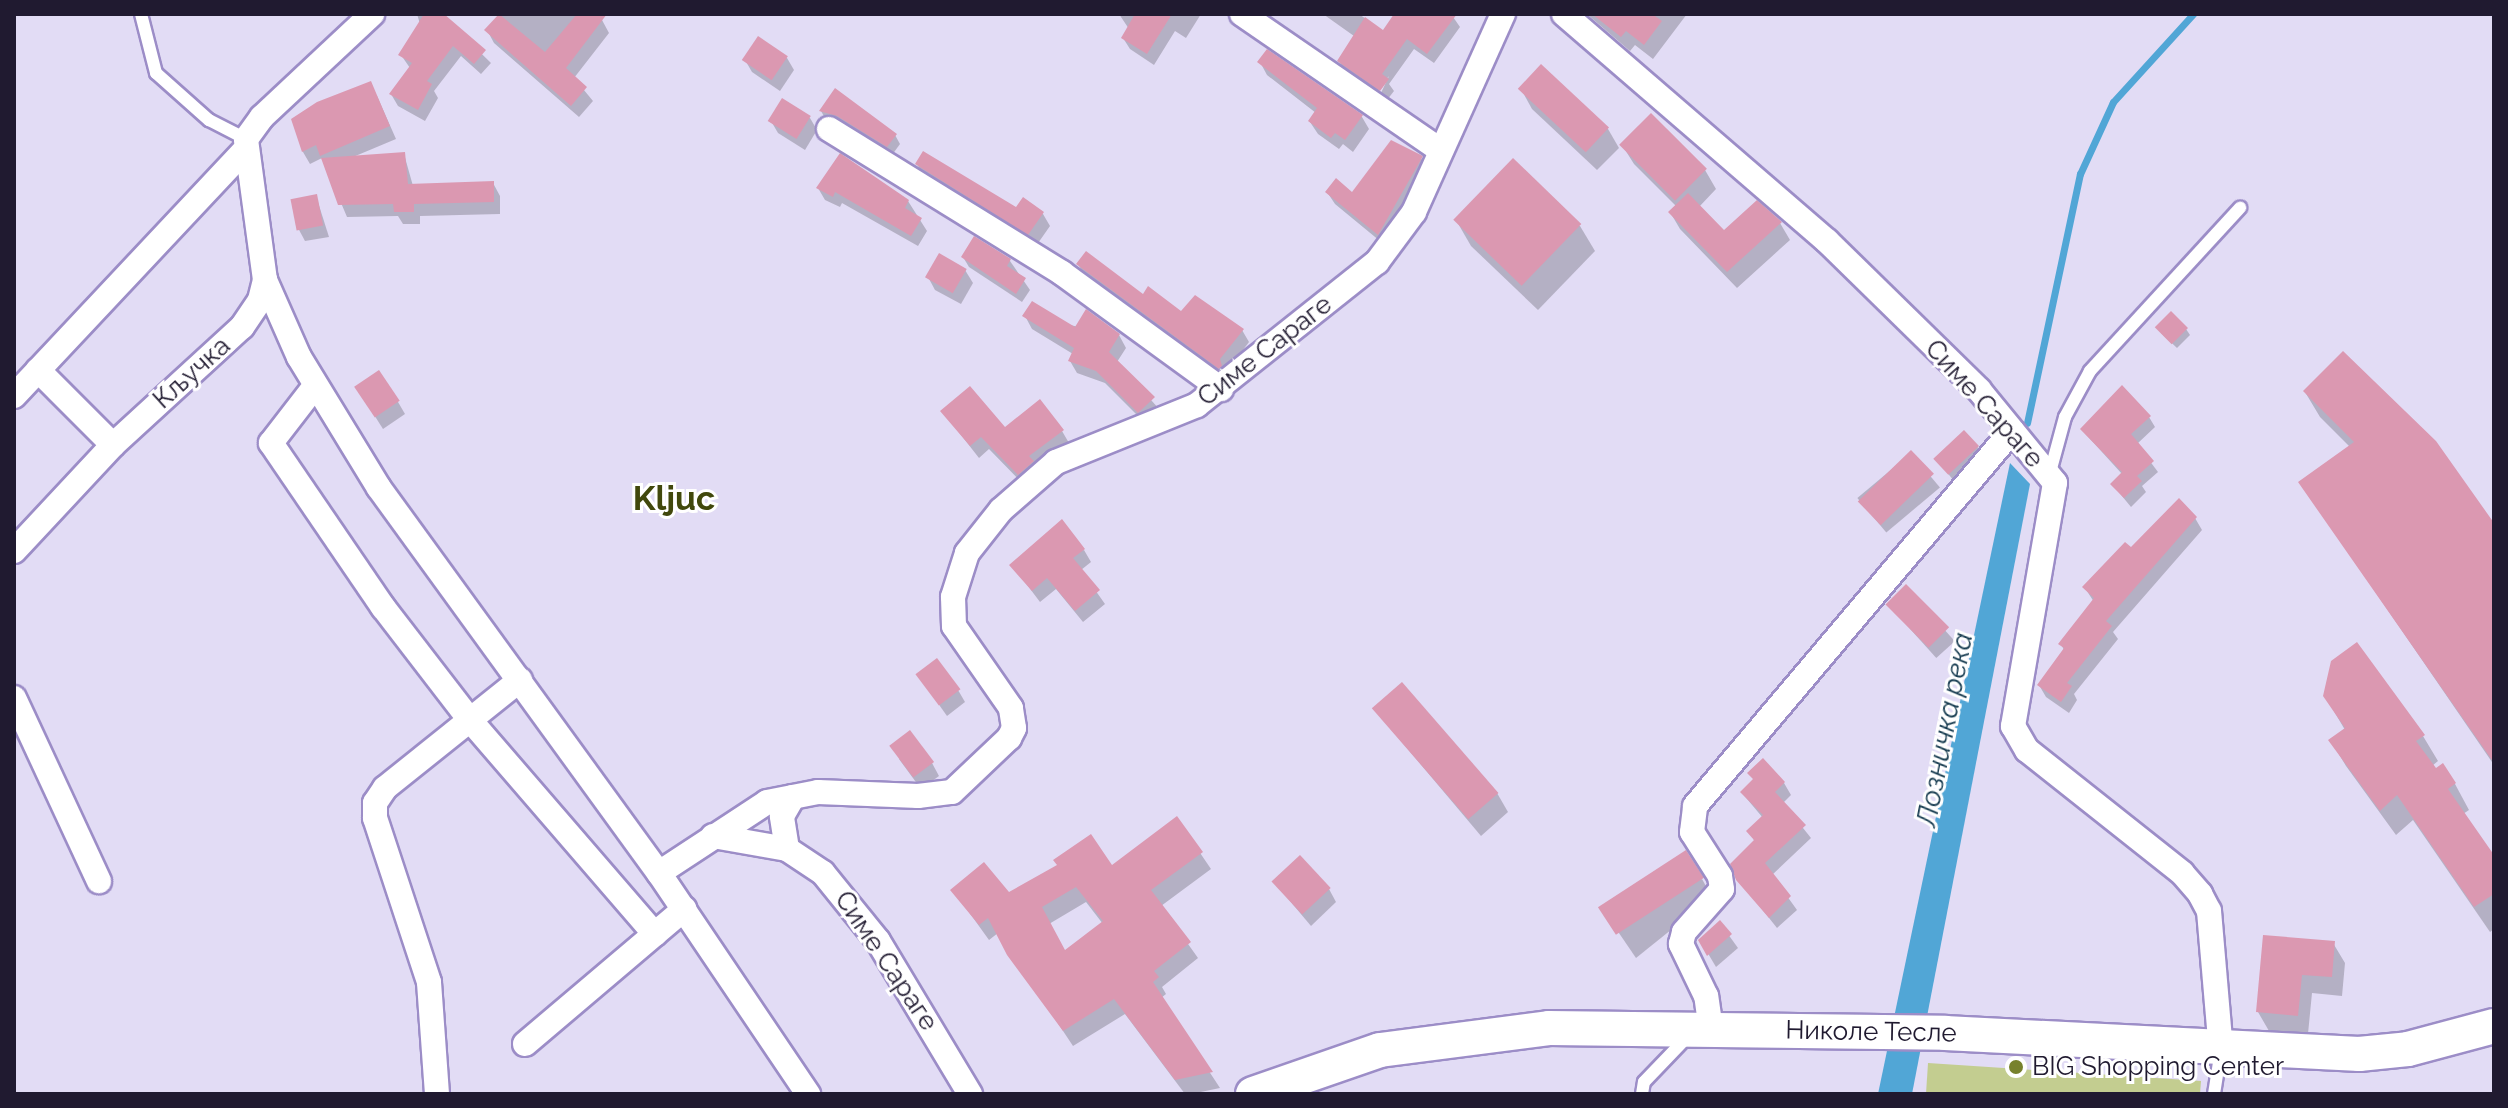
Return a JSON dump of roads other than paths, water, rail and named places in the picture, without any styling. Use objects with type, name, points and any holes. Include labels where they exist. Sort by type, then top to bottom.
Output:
[{"type":"street","points":[[14,396],[245,145],[262,117],[372,14]]},
{"type":"street","points":[[1242,14],[1440,150]]},
{"type":"street","name":"Симе Сараге","points":[[659,873],[742,814],[793,797],[818,792],[940,795],[963,784],[1014,728],[1011,708],[954,626],[953,597],[967,553],[1001,510],[1056,462],[1175,417],[1221,389],[1377,262],[1414,212],[1503,14]]},
{"type":"street","name":"Симе Сараге","points":[[1564,14],[1827,241],[1979,390],[2055,483],[2013,726],[2027,750],[2182,873],[2200,894],[2209,911],[2221,1050]]},
{"type":"street","points":[[829,129],[1062,273],[1221,389]]},
{"type":"street","points":[[245,145],[265,280],[315,386],[379,488],[659,873],[808,1094]]},
{"type":"street","name":"Кључка","points":[[14,551],[113,445],[242,327],[260,300],[265,280]]},
{"type":"street","points":[[38,370],[113,445]]},
{"type":"street","points":[[315,386],[271,443],[383,607],[470,720],[655,934]]},
{"type":"street","points":[[1702,1030],[1706,996],[1681,944],[1684,932],[1722,889],[1720,876],[1692,832],[1695,806],[2012,431]]},
{"type":"street","points":[[437,1094],[429,982],[375,818],[375,803],[385,788],[520,680]]},
{"type":"street","points":[[14,698],[99,881]]},
{"type":"street","points":[[787,849],[782,816],[793,797]]},
{"type":"street","name":"Симе Сараге","points":[[713,836],[787,849],[823,873],[846,896],[959,1070]]},
{"type":"street","points":[[525,1044],[684,909]]},
{"type":"street","name":"Николе Тесле","points":[[1253,1094],[1302,1073],[1380,1050],[1549,1028],[1945,1033],[2221,1050],[2359,1054],[2408,1049],[2494,1026]]},
{"type":"street","points":[[959,1070],[970,1094]]},
{"type":"street","points":[[959,1070],[985,1094]]},
{"type":"lane","points":[[141,14],[156,73],[209,120],[245,145]]},
{"type":"lane","points":[[2049,476],[2065,417],[2090,371],[2240,208]]},
{"type":"lane","points":[[1642,1094],[1644,1082],[1702,1030]]},
{"type":"lane","points":[[2214,1094],[2221,1050]]},
{"type":"water","points":[[2010,463],[2030,484],[1912,1094],[1878,1094]]},
{"type":"waterway","name":"Лозничка река","points":[[2027,423],[2080,174],[2113,102],[2193,14]]},
{"type":"place","name":"BIG Shopping Center","points":[[2016,1067]]},
{"type":"district","name":"Kljuc","points":[[674,499]]}]
